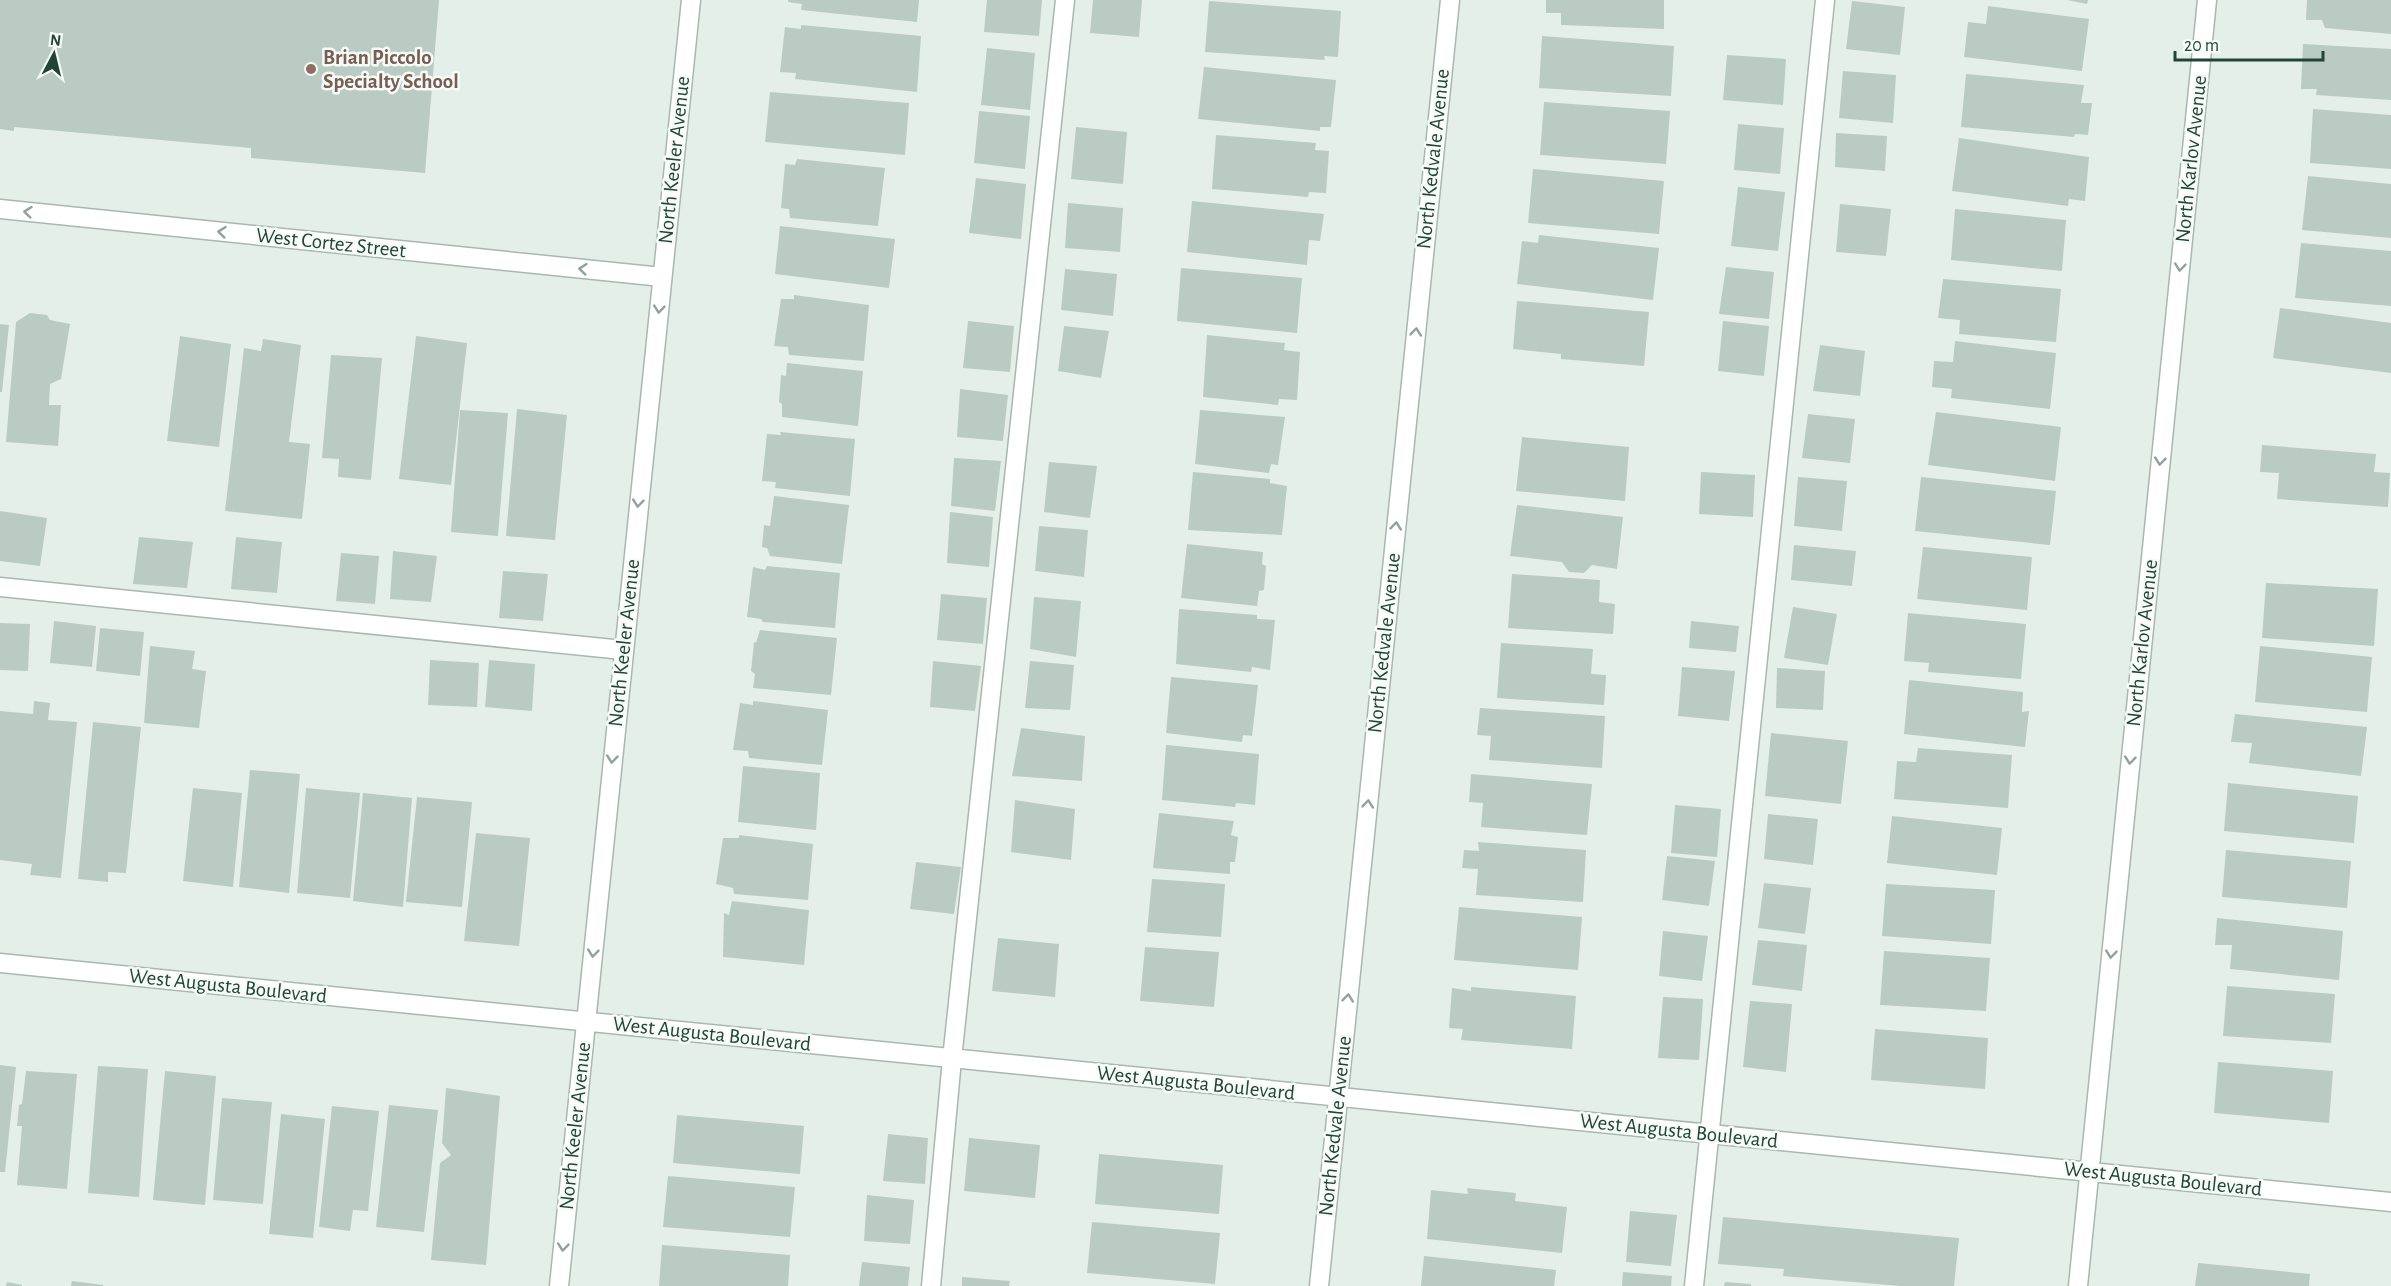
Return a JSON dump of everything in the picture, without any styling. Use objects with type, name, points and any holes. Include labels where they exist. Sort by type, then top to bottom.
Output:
[{"type":"street","name":"North Keeler Avenue","points":[[559,1286],[691,0]]},
{"type":"street","points":[[931,1286],[952,1059],[1065,0]]},
{"type":"street","name":"North Kedvale Avenue","points":[[1319,1286],[1450,0]]},
{"type":"street","points":[[1694,1286],[1825,0]]},
{"type":"street","name":"North Karlov Avenue","points":[[2078,1286],[2207,0]]},
{"type":"street","name":"West Cortez Street","points":[[0,209],[662,277]]},
{"type":"street","points":[[0,587],[623,650]]},
{"type":"street","name":"West Augusta Boulevard","points":[[0,963],[2391,1202]]},
{"type":"building","name":"Brian Piccolo Specialty School","points":[[0,0],[439,0],[425,173],[251,158],[251,148],[14,127],[14,131],[0,129]]},
{"type":"building","points":[[788,0],[919,0],[917,22],[801,10],[802,4],[788,2]]},
{"type":"building","points":[[987,0],[1042,0],[1039,36],[984,32]]},
{"type":"building","points":[[1093,0],[1142,0],[1139,37],[1090,33]]},
{"type":"building","points":[[1546,0],[1664,0],[1664,29],[1561,25],[1561,13],[1546,13]]},
{"type":"building","points":[[2067,0],[2088,0],[2087,4]]},
{"type":"building","points":[[2307,0],[2391,0],[2391,34],[2325,28],[2322,20],[2306,20]]},
{"type":"building","points":[[1209,1],[1341,11],[1338,57],[1324,56],[1325,60],[1205,52]]},
{"type":"building","points":[[1852,1],[1905,7],[1900,55],[1846,49]]},
{"type":"building","points":[[1988,6],[2089,19],[2082,71],[1964,57],[1968,22],[1986,24]]},
{"type":"building","points":[[801,25],[921,36],[917,92],[795,79],[796,73],[780,72],[785,27],[801,29]]},
{"type":"building","points":[[1542,36],[1674,46],[1671,96],[1539,88]]},
{"type":"building","points":[[2303,44],[2391,49],[2391,100],[2316,95],[2317,89],[2301,89]]},
{"type":"building","points":[[987,48],[1035,53],[1030,110],[981,105]]},
{"type":"building","points":[[1727,55],[1786,59],[1783,105],[1723,100]]},
{"type":"building","points":[[1204,67],[1336,80],[1331,127],[1320,127],[1320,131],[1198,119]]},
{"type":"building","points":[[1843,71],[1896,75],[1893,123],[1839,118]]},
{"type":"building","points":[[1966,74],[2084,85],[2081,103],[2092,103],[2088,135],[2075,134],[2074,137],[1961,127]]},
{"type":"building","points":[[770,92],[909,103],[905,155],[765,142]]},
{"type":"building","points":[[1544,102],[1670,111],[1666,164],[1540,155]]},
{"type":"building","points":[[2313,109],[2391,115],[2391,169],[2310,163]]},
{"type":"building","points":[[979,111],[1030,116],[1025,169],[974,163]]},
{"type":"building","points":[[1738,124],[1784,128],[1780,174],[1734,170]]},
{"type":"building","points":[[1076,127],[1127,132],[1123,184],[1071,179]]},
{"type":"building","points":[[1836,133],[1887,136],[1885,171],[1835,167]]},
{"type":"building","points":[[1216,135],[1316,143],[1315,150],[1329,151],[1326,193],[1309,192],[1308,197],[1212,189]]},
{"type":"building","points":[[1959,138],[2089,157],[2085,201],[2069,199],[2068,206],[1952,191]]},
{"type":"building","points":[[797,159],[885,168],[878,226],[790,218],[789,209],[781,208],[785,164],[795,165]]},
{"type":"building","points":[[1533,169],[1664,181],[1659,234],[1528,223]]},
{"type":"building","points":[[2308,176],[2391,184],[2391,238],[2302,230]]},
{"type":"building","points":[[976,178],[1026,184],[1021,239],[969,233]]},
{"type":"building","points":[[1738,187],[1785,192],[1778,251],[1731,246]]},
{"type":"building","points":[[1192,201],[1324,214],[1320,241],[1309,240],[1307,265],[1187,252]]},
{"type":"building","points":[[1068,203],[1123,208],[1120,252],[1065,248]]},
{"type":"building","points":[[1840,204],[1891,209],[1886,256],[1836,252]]},
{"type":"building","points":[[1955,209],[2066,220],[2062,271],[1951,260]]},
{"type":"building","points":[[780,226],[895,239],[889,288],[775,274]]},
{"type":"building","points":[[1539,235],[1659,248],[1653,300],[1517,284],[1522,241],[1538,243]]},
{"type":"building","points":[[2301,243],[2391,251],[2391,306],[2295,298]]},
{"type":"building","points":[[1726,267],[1774,272],[1769,319],[1719,314]]},
{"type":"building","points":[[1181,268],[1302,278],[1297,333],[1177,321]]},
{"type":"building","points":[[1065,269],[1117,274],[1113,316],[1061,310]]},
{"type":"building","points":[[1943,279],[2061,289],[2056,342],[1959,334],[1960,320],[1938,318]]},
{"type":"building","points":[[794,295],[869,305],[864,361],[789,355],[788,347],[774,346],[781,299],[794,299]]},
{"type":"building","points":[[1517,301],[1649,312],[1644,366],[1561,359],[1561,354],[1513,349]]},
{"type":"building","points":[[2280,308],[2391,323],[2391,373],[2273,358]]},
{"type":"building","points":[[30,313],[47,315],[50,320],[70,324],[61,379],[50,384],[49,405],[61,405],[58,446],[6,442],[16,322]]},
{"type":"building","points":[[968,321],[1014,326],[1010,372],[963,368]]},
{"type":"building","points":[[1723,321],[1769,326],[1764,376],[1718,371]]},
{"type":"building","points":[[0,324],[9,325],[2,392],[0,392]]},
{"type":"building","points":[[1064,326],[1109,331],[1101,378],[1058,371]]},
{"type":"building","points":[[1207,335],[1285,343],[1284,350],[1300,352],[1297,400],[1279,399],[1278,405],[1203,397]]},
{"type":"building","points":[[180,336],[231,344],[219,447],[167,441]]},
{"type":"building","points":[[416,336],[467,343],[451,485],[399,479]]},
{"type":"building","points":[[263,339],[301,345],[289,442],[310,444],[302,519],[225,511],[244,348],[261,351]]},
{"type":"building","points":[[1955,341],[2056,353],[2050,409],[1951,398],[1952,389],[1932,387],[1934,361],[1953,362]]},
{"type":"building","points":[[1820,345],[1865,351],[1860,396],[1813,391]]},
{"type":"building","points":[[331,355],[382,358],[371,480],[338,477],[339,459],[322,458]]},
{"type":"building","points":[[787,363],[863,371],[858,426],[782,417],[782,404],[779,402],[781,375],[786,376]]},
{"type":"building","points":[[960,389],[1008,395],[1003,441],[957,437]]},
{"type":"building","points":[[517,409],[567,415],[555,540],[506,536]]},
{"type":"building","points":[[460,410],[508,413],[498,536],[451,532]]},
{"type":"building","points":[[1200,410],[1285,417],[1278,465],[1271,464],[1269,473],[1195,464]]},
{"type":"building","points":[[1936,412],[2061,427],[2055,481],[1928,465]]},
{"type":"building","points":[[1808,414],[1855,419],[1850,463],[1802,458]]},
{"type":"building","points":[[780,432],[855,439],[850,496],[775,488],[776,482],[762,481],[767,434],[781,435]]},
{"type":"building","points":[[1522,437],[1629,447],[1625,501],[1516,491]]},
{"type":"building","points":[[2262,445],[2376,454],[2374,472],[2390,473],[2388,507],[2277,499],[2279,473],[2260,472]]},
{"type":"building","points":[[954,458],[1001,461],[995,511],[951,506]]},
{"type":"building","points":[[1049,462],[1097,466],[1090,518],[1044,512]]},
{"type":"building","points":[[1193,472],[1270,479],[1270,483],[1287,486],[1282,535],[1188,530]]},
{"type":"building","points":[[1701,472],[1755,475],[1753,517],[1699,514]]},
{"type":"building","points":[[1798,477],[1847,481],[1842,531],[1794,526]]},
{"type":"building","points":[[1921,477],[2056,491],[2050,545],[1915,531]]},
{"type":"building","points":[[774,496],[849,505],[842,564],[770,556],[767,548],[762,547],[764,525],[770,526]]},
{"type":"building","points":[[1517,505],[1623,517],[1617,569],[1592,565],[1584,573],[1569,572],[1562,562],[1510,556]]},
{"type":"building","points":[[0,511],[47,518],[40,566],[0,561]]},
{"type":"building","points":[[950,512],[993,517],[989,567],[947,563]]},
{"type":"building","points":[[1039,526],[1088,530],[1084,577],[1035,571]]},
{"type":"building","points":[[139,537],[193,542],[187,588],[133,584]]},
{"type":"building","points":[[236,537],[282,542],[277,593],[231,589]]},
{"type":"building","points":[[1187,544],[1263,552],[1262,564],[1266,566],[1264,590],[1259,591],[1257,606],[1181,598]]},
{"type":"building","points":[[1794,545],[1856,551],[1852,586],[1791,580]]},
{"type":"building","points":[[1923,547],[2032,557],[2027,610],[1917,599]]},
{"type":"building","points":[[393,551],[437,556],[431,602],[390,599]]},
{"type":"building","points":[[341,553],[379,556],[375,604],[336,601]]},
{"type":"building","points":[[767,566],[840,573],[835,628],[763,622],[761,619],[747,617],[753,567],[765,570]]},
{"type":"building","points":[[503,571],[548,574],[543,621],[499,618]]},
{"type":"building","points":[[1512,574],[1600,580],[1599,602],[1615,604],[1613,634],[1508,628]]},
{"type":"building","points":[[2266,583],[2378,589],[2374,646],[2262,638]]},
{"type":"building","points":[[941,594],[987,598],[983,644],[937,640]]},
{"type":"building","points":[[1034,597],[1081,601],[1076,657],[1030,649]]},
{"type":"building","points":[[1793,607],[1837,614],[1828,665],[1784,658]]},
{"type":"building","points":[[1179,609],[1257,615],[1257,619],[1275,620],[1270,670],[1252,667],[1251,672],[1176,664]]},
{"type":"building","points":[[1908,613],[2026,624],[2021,679],[1928,672],[1929,663],[1904,661]]},
{"type":"building","points":[[54,621],[96,626],[92,667],[50,663]]},
{"type":"building","points":[[1691,621],[1739,626],[1736,652],[1689,648]]},
{"type":"building","points":[[0,623],[30,624],[28,671],[0,670]]},
{"type":"building","points":[[100,628],[144,632],[140,676],[96,671]]},
{"type":"building","points":[[760,630],[837,638],[831,695],[753,688],[755,674],[751,671],[754,642],[756,643]]},
{"type":"building","points":[[1501,643],[1593,649],[1591,674],[1606,675],[1604,705],[1497,698]]},
{"type":"building","points":[[150,646],[195,651],[192,669],[206,671],[199,728],[144,723]]},
{"type":"building","points":[[2260,646],[2372,657],[2367,712],[2255,702]]},
{"type":"building","points":[[430,660],[479,663],[477,707],[428,705]]},
{"type":"building","points":[[489,660],[535,664],[532,711],[485,707]]},
{"type":"building","points":[[933,661],[981,666],[975,711],[930,707]]},
{"type":"building","points":[[1030,661],[1074,665],[1070,710],[1025,708]]},
{"type":"building","points":[[1682,667],[1735,671],[1729,721],[1678,716]]},
{"type":"building","points":[[1777,668],[1825,671],[1823,710],[1776,708]]},
{"type":"building","points":[[1171,677],[1258,685],[1252,736],[1243,735],[1242,742],[1166,733]]},
{"type":"building","points":[[1909,680],[2023,692],[2022,712],[2029,711],[2025,747],[1904,734]]},
{"type":"building","points":[[34,701],[50,703],[48,720],[77,722],[61,878],[30,875],[32,864],[0,860],[0,711],[33,714]]},
{"type":"building","points":[[753,701],[828,710],[822,765],[749,758],[748,751],[733,750],[740,703],[753,705]]},
{"type":"building","points":[[1480,708],[1605,716],[1602,768],[1489,760],[1491,736],[1477,735]]},
{"type":"building","points":[[2235,714],[2367,727],[2361,776],[2249,763],[2252,743],[2231,742]]},
{"type":"building","points":[[93,722],[141,727],[126,873],[108,872],[108,882],[78,879]]},
{"type":"building","points":[[1021,728],[1085,736],[1082,781],[1012,776]]},
{"type":"building","points":[[1771,733],[1848,741],[1841,804],[1765,796]]},
{"type":"building","points":[[1166,745],[1259,754],[1255,805],[1236,803],[1235,807],[1162,800]]},
{"type":"building","points":[[1918,748],[2012,755],[2008,808],[1894,799],[1897,761],[1916,762]]},
{"type":"building","points":[[743,766],[820,773],[816,830],[738,822]]},
{"type":"building","points":[[250,770],[300,774],[289,893],[239,887]]},
{"type":"building","points":[[1471,774],[1592,784],[1587,835],[1481,827],[1483,803],[1469,802]]},
{"type":"building","points":[[2228,783],[2358,796],[2354,843],[2224,831]]},
{"type":"building","points":[[193,788],[242,793],[233,887],[183,881]]},
{"type":"building","points":[[306,788],[360,793],[350,898],[297,893]]},
{"type":"building","points":[[363,793],[412,798],[403,907],[353,901]]},
{"type":"building","points":[[417,797],[472,802],[462,907],[406,902]]},
{"type":"building","points":[[1015,800],[1075,809],[1071,860],[1011,852]]},
{"type":"building","points":[[1675,805],[1721,809],[1717,857],[1671,853]]},
{"type":"building","points":[[1159,813],[1234,821],[1231,835],[1238,837],[1235,862],[1230,862],[1230,874],[1153,868]]},
{"type":"building","points":[[1768,814],[1818,819],[1813,865],[1764,859]]},
{"type":"building","points":[[1892,816],[2002,828],[1997,875],[1887,863]]},
{"type":"building","points":[[476,833],[530,838],[519,946],[464,941]]},
{"type":"building","points":[[739,835],[813,844],[808,900],[734,894],[733,888],[716,884],[723,838],[739,838]]},
{"type":"building","points":[[1478,842],[1586,850],[1583,902],[1476,895],[1478,869],[1462,868],[1464,850],[1479,851]]},
{"type":"building","points":[[2226,850],[2351,861],[2347,908],[2222,897]]},
{"type":"building","points":[[1667,856],[1715,861],[1709,906],[1662,900]]},
{"type":"building","points":[[916,862],[961,867],[954,914],[910,909]]},
{"type":"building","points":[[1152,879],[1225,884],[1221,937],[1147,932]]},
{"type":"building","points":[[1764,883],[1811,888],[1805,934],[1758,928]]},
{"type":"building","points":[[1886,884],[1995,890],[1991,944],[1882,936]]},
{"type":"building","points":[[732,901],[809,910],[804,965],[723,957],[724,913],[729,915]]},
{"type":"building","points":[[1459,907],[1582,917],[1578,970],[1454,960]]},
{"type":"building","points":[[2217,918],[2343,931],[2339,980],[2230,969],[2232,945],[2215,945]]},
{"type":"building","points":[[1663,931],[1708,936],[1702,981],[1659,976]]},
{"type":"building","points":[[998,938],[1059,944],[1055,997],[992,991]]},
{"type":"building","points":[[1758,940],[1807,945],[1802,991],[1752,985]]},
{"type":"building","points":[[1145,947],[1219,952],[1214,1007],[1140,1001]]},
{"type":"building","points":[[1884,951],[1990,958],[1986,1011],[1880,1005]]},
{"type":"building","points":[[2227,986],[2335,994],[2331,1043],[2223,1036]]},
{"type":"building","points":[[1471,987],[1576,996],[1572,1049],[1461,1040],[1463,1029],[1449,1028],[1452,988],[1471,991]]},
{"type":"building","points":[[1663,997],[1703,999],[1699,1060],[1658,1058]]},
{"type":"building","points":[[1750,1001],[1792,1004],[1786,1072],[1743,1067]]},
{"type":"building","points":[[1875,1029],[1988,1038],[1985,1089],[1871,1080]]},
{"type":"building","points":[[2218,1062],[2333,1071],[2329,1123],[2214,1113]]},
{"type":"building","points":[[0,1065],[16,1067],[5,1172],[0,1172]]},
{"type":"building","points":[[98,1066],[148,1069],[139,1197],[88,1193]]},
{"type":"building","points":[[26,1071],[77,1074],[67,1189],[17,1185],[22,1126],[17,1126]]},
{"type":"building","points":[[165,1071],[216,1076],[205,1205],[153,1200]]},
{"type":"building","points":[[446,1088],[500,1096],[486,1265],[431,1260],[440,1163],[451,1155],[442,1143]]},
{"type":"building","points":[[222,1098],[272,1102],[263,1204],[213,1200]]},
{"type":"building","points":[[389,1105],[438,1110],[424,1232],[376,1227]]},
{"type":"building","points":[[332,1106],[379,1111],[368,1211],[353,1210],[350,1231],[319,1227]]},
{"type":"building","points":[[281,1114],[325,1119],[313,1238],[269,1234]]},
{"type":"building","points":[[677,1115],[804,1126],[800,1174],[673,1163]]},
{"type":"building","points":[[888,1134],[928,1138],[925,1184],[883,1181]]},
{"type":"building","points":[[969,1138],[1040,1145],[1035,1198],[964,1191]]},
{"type":"building","points":[[1099,1154],[1223,1165],[1219,1214],[1095,1204]]},
{"type":"building","points":[[668,1176],[795,1187],[790,1237],[663,1227]]},
{"type":"building","points":[[1467,1188],[1516,1193],[1515,1201],[1567,1207],[1562,1253],[1427,1239],[1431,1190],[1468,1194]]},
{"type":"building","points":[[867,1195],[914,1200],[910,1244],[864,1241]]},
{"type":"building","points":[[1630,1211],[1677,1215],[1671,1266],[1626,1262]]},
{"type":"building","points":[[1723,1217],[1959,1238],[1954,1286],[1900,1286],[1783,1276],[1784,1269],[1718,1264]]},
{"type":"building","points":[[1092,1222],[1220,1233],[1215,1284],[1087,1273]]},
{"type":"building","points":[[662,1245],[790,1255],[788,1286],[659,1286]]},
{"type":"building","points":[[1424,1256],[1556,1270],[1554,1286],[1421,1286]]},
{"type":"building","points":[[862,1262],[910,1267],[908,1286],[859,1286]]},
{"type":"building","points":[[2198,1263],[2310,1274],[2309,1286],[2195,1286]]},
{"type":"building","points":[[1623,1272],[1672,1276],[1671,1286],[1622,1286]]},
{"type":"building","points":[[962,1277],[1010,1281],[1009,1286],[962,1286]]},
{"type":"building","points":[[72,1281],[103,1285],[103,1286],[71,1286]]},
{"type":"building","points":[[7,1282],[22,1285],[22,1286],[6,1286]]},
{"type":"building","points":[[1725,1282],[1751,1284],[1751,1286],[1724,1286]]},
{"type":"place","name":"Brian Piccolo Specialty School","points":[[311,69]]}]
